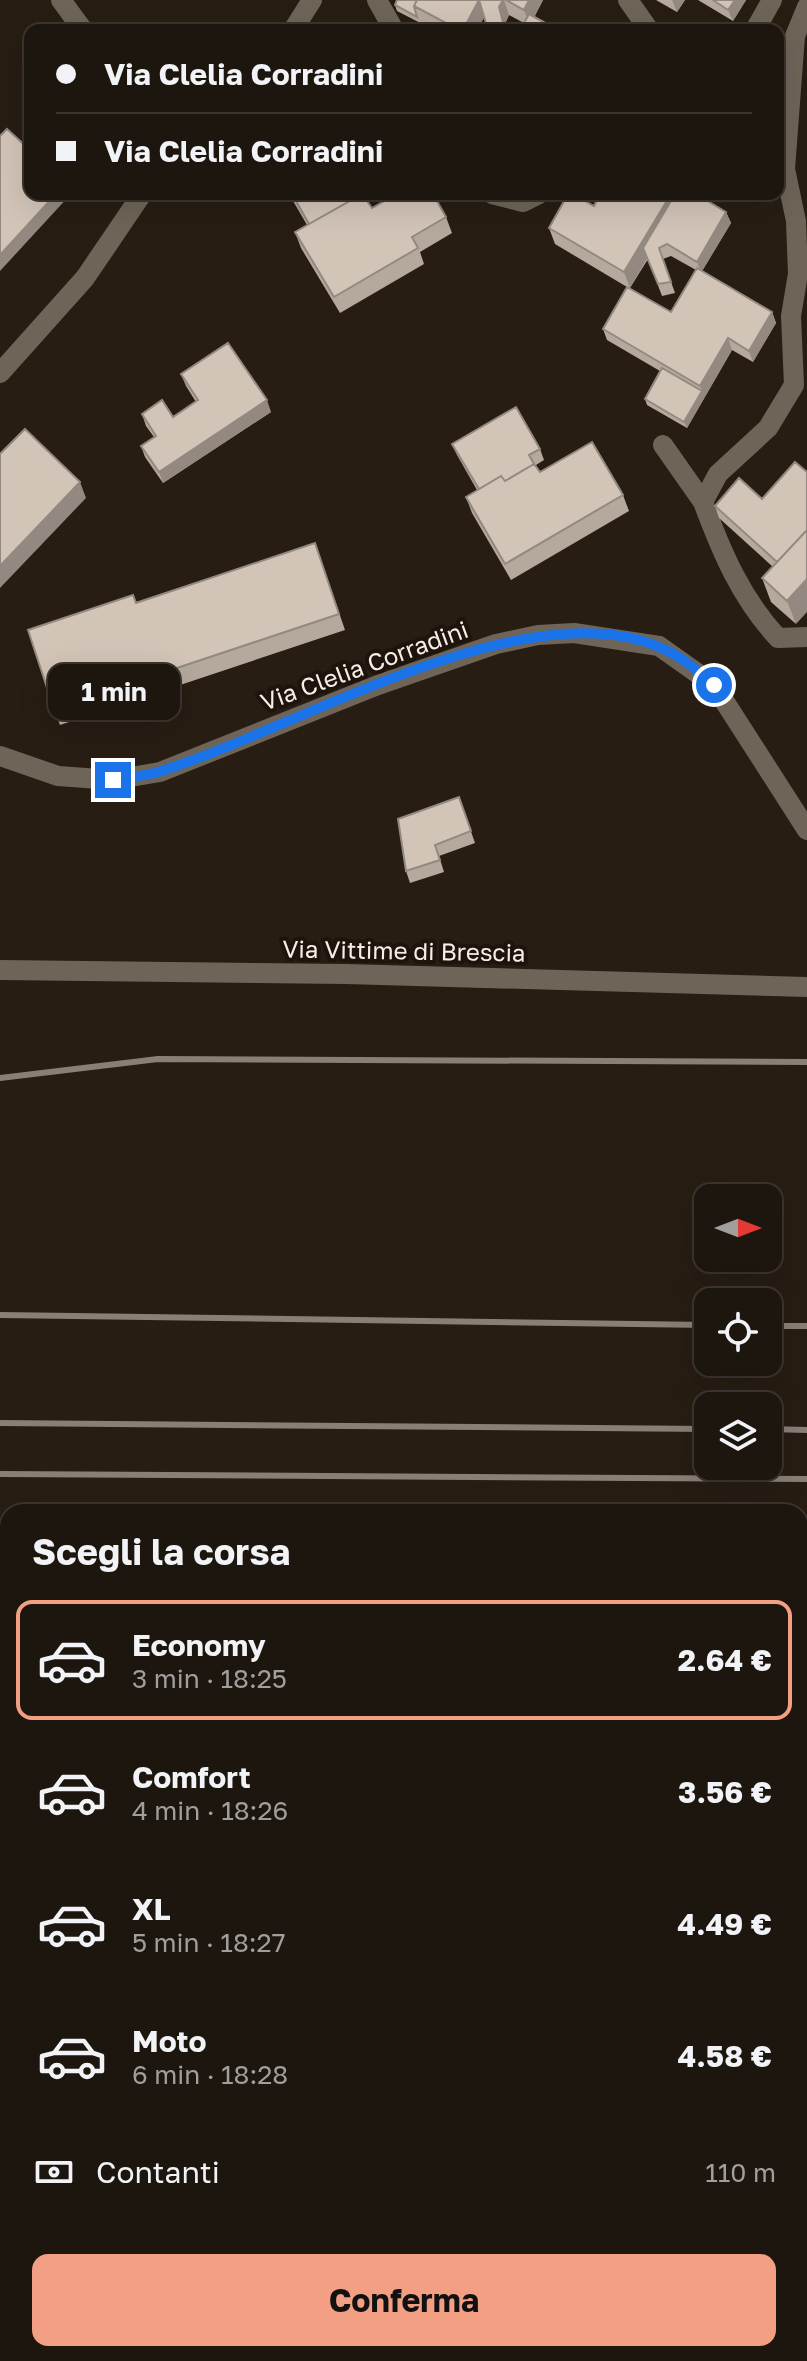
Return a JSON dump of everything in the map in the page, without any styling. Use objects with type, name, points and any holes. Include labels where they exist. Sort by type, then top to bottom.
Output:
[{"type":"street","points":[[61,0],[79,24]]},
{"type":"street","points":[[297,24],[312,0]]},
{"type":"street","points":[[377,0],[391,24]]},
{"type":"street","points":[[628,0],[645,24]]},
{"type":"street","points":[[758,24],[772,0]]},
{"type":"street","points":[[703,502],[718,474],[768,428],[794,385],[791,316],[798,274],[796,221],[785,169],[787,107],[795,36],[807,7]]},
{"type":"street","points":[[0,373],[85,278],[138,200]]},
{"type":"street","points":[[791,358],[807,344]]},
{"type":"street","points":[[663,445],[703,502],[724,558],[751,608],[778,638],[807,637]]},
{"type":"street","name":"Via Clelia Corradini","points":[[0,756],[58,776],[113,780],[160,772],[378,685],[496,644],[538,635],[574,633],[659,646],[714,685],[807,830]]},
{"type":"street","name":"Via Vittime di Brescia","points":[[0,970],[807,987]]},
{"type":"building","points":[[397,0],[417,0],[414,6],[417,17],[395,5]]},
{"type":"building","points":[[417,0],[479,0],[466,24],[448,24],[414,6]]},
{"type":"building","points":[[479,0],[503,0],[499,7],[503,24],[486,24]]},
{"type":"building","points":[[506,0],[529,0],[524,10]]},
{"type":"building","points":[[713,0],[735,0],[728,10]]},
{"type":"building","points":[[529,14],[547,24],[523,24]]},
{"type":"building","points":[[7,129],[24,145],[24,200],[50,200],[0,255],[0,136]]},
{"type":"building","points":[[295,200],[351,200],[309,224]]},
{"type":"building","points":[[351,200],[366,200],[372,208],[386,200],[436,200],[446,217],[412,237],[418,248],[334,297],[295,232]]},
{"type":"building","points":[[565,200],[584,200],[594,206],[597,200],[667,200],[624,272],[549,228]]},
{"type":"building","points":[[671,200],[706,200],[726,212],[697,262],[667,244],[659,248],[671,282],[658,284],[643,248]]},
{"type":"building","points":[[697,268],[772,312],[749,351],[728,338],[700,386],[603,329],[627,287],[671,312]]},
{"type":"building","points":[[228,343],[267,400],[159,472],[141,446],[156,436],[142,414],[162,400],[173,417],[198,400],[181,374]]},
{"type":"building","points":[[662,368],[702,391],[684,422],[645,399]]},
{"type":"building","points":[[516,407],[540,449],[529,455],[534,464],[505,481],[501,476],[479,489],[452,444]]},
{"type":"building","points":[[25,429],[80,482],[0,566],[0,454]]},
{"type":"building","points":[[592,442],[623,495],[505,564],[466,497],[501,476],[505,481],[534,464],[540,472]]},
{"type":"building","points":[[795,462],[807,472],[807,530],[777,562],[715,506],[739,478],[762,499]]},
{"type":"building","points":[[807,530],[807,579],[787,601],[762,578]]},
{"type":"building","points":[[315,543],[339,614],[54,709],[28,630],[133,595],[136,603]]},
{"type":"building","points":[[459,797],[471,831],[435,845],[440,860],[406,871],[398,819]]},
{"type":"railway","points":[[0,1078],[158,1059],[807,1062]]},
{"type":"railway","points":[[0,1315],[694,1325]]},
{"type":"railway","points":[[782,1326],[807,1326]]},
{"type":"railway","points":[[0,1423],[694,1429]]},
{"type":"railway","points":[[782,1429],[807,1430]]},
{"type":"railway","points":[[0,1474],[807,1479]]},
{"type":"route","points":[[113,780],[160,772],[378,685],[496,644],[538,635],[574,633],[659,646],[691,665],[714,685]]}]
